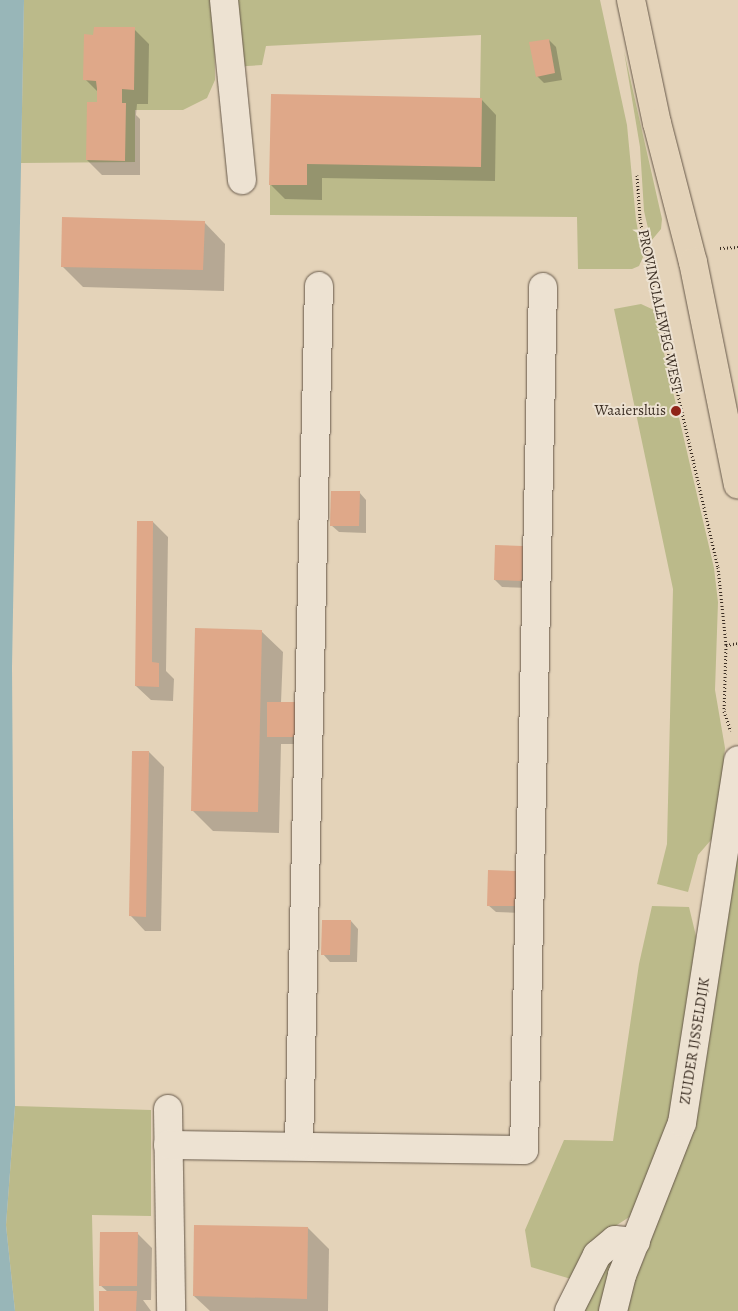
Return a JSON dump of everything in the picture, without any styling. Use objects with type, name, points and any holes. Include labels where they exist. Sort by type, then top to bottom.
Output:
[{"type":"main road","points":[[631,0],[657,123],[693,262],[738,485]]},
{"type":"street","points":[[224,0],[242,180]]},
{"type":"street","points":[[299,1145],[319,286]]},
{"type":"street","points":[[168,1145],[299,1145],[524,1150],[543,287]]},
{"type":"street","name":"ZUIDER IJSSELDIJK","points":[[612,1311],[622,1275],[682,1123],[738,760]]},
{"type":"street","points":[[168,1109],[171,1311]]},
{"type":"street","points":[[569,1311],[597,1255],[615,1240],[636,1242]]},
{"type":"path","name":"PROVINCIALEWEG WEST","points":[[637,171],[640,219],[652,282],[718,567],[726,645],[724,710]]},
{"type":"path","points":[[712,249],[738,247]]},
{"type":"path","points":[[726,645],[738,643]]},
{"type":"shaded area","points":[[24,0],[214,0],[215,80],[207,98],[183,110],[135,110],[135,162],[21,163]]},
{"type":"shaded area","points":[[231,0],[600,0],[627,125],[636,220],[643,257],[639,266],[632,269],[578,269],[577,217],[270,215],[270,158],[479,162],[481,35],[266,46],[262,65],[231,67]]},
{"type":"shaded area","points":[[624,51],[662,219],[661,229],[651,241],[644,211],[640,147]]},
{"type":"shaded area","points":[[641,304],[654,310],[714,568],[718,602],[715,690],[725,748],[717,833],[698,855],[688,892],[657,884],[667,844],[673,589],[614,309]]},
{"type":"shaded area","points":[[738,820],[738,1311],[621,1311],[645,1256],[703,1057],[719,971]]},
{"type":"shaded area","points":[[652,906],[689,907],[702,961],[679,1093],[637,1212],[600,1236],[571,1279],[531,1267],[525,1230],[564,1140],[613,1141],[639,964]]},
{"type":"shaded area","points":[[15,1106],[151,1110],[151,1216],[92,1215],[94,1311],[15,1311],[6,1225]]},
{"type":"shaded area","points":[[608,1259],[616,1265],[604,1311],[579,1311]]},
{"type":"water","points":[[0,0],[24,0],[12,667],[15,1106],[6,1225],[15,1311],[0,1311]]},
{"type":"building","points":[[94,27],[135,27],[134,90],[122,89],[122,103],[126,103],[125,161],[86,160],[87,102],[97,102],[97,89],[96,81],[83,80],[84,34],[93,35]]},
{"type":"building","points":[[549,39],[555,73],[536,77],[529,42]]},
{"type":"building","points":[[271,94],[482,98],[481,167],[307,164],[307,185],[269,185]]},
{"type":"building","points":[[62,217],[205,221],[203,270],[61,267]]},
{"type":"building","points":[[331,491],[360,491],[359,526],[330,526]]},
{"type":"building","points":[[137,521],[153,521],[152,662],[159,663],[159,687],[135,686]]},
{"type":"building","points":[[495,545],[523,546],[522,581],[494,580]]},
{"type":"building","points":[[195,628],[262,630],[258,812],[191,811]]},
{"type":"building","points":[[267,702],[296,702],[296,737],[267,737]]},
{"type":"building","points":[[132,751],[149,751],[146,917],[129,916]]},
{"type":"building","points":[[488,870],[516,871],[516,906],[487,906]]},
{"type":"building","points":[[322,920],[351,920],[350,955],[321,955]]},
{"type":"building","points":[[194,1225],[308,1227],[307,1299],[193,1296]]},
{"type":"building","points":[[100,1232],[138,1232],[137,1286],[99,1286]]},
{"type":"building","points":[[99,1291],[137,1291],[136,1311],[99,1311]]},
{"type":"place","name":"Waaiersluis","points":[[676,411]]}]
